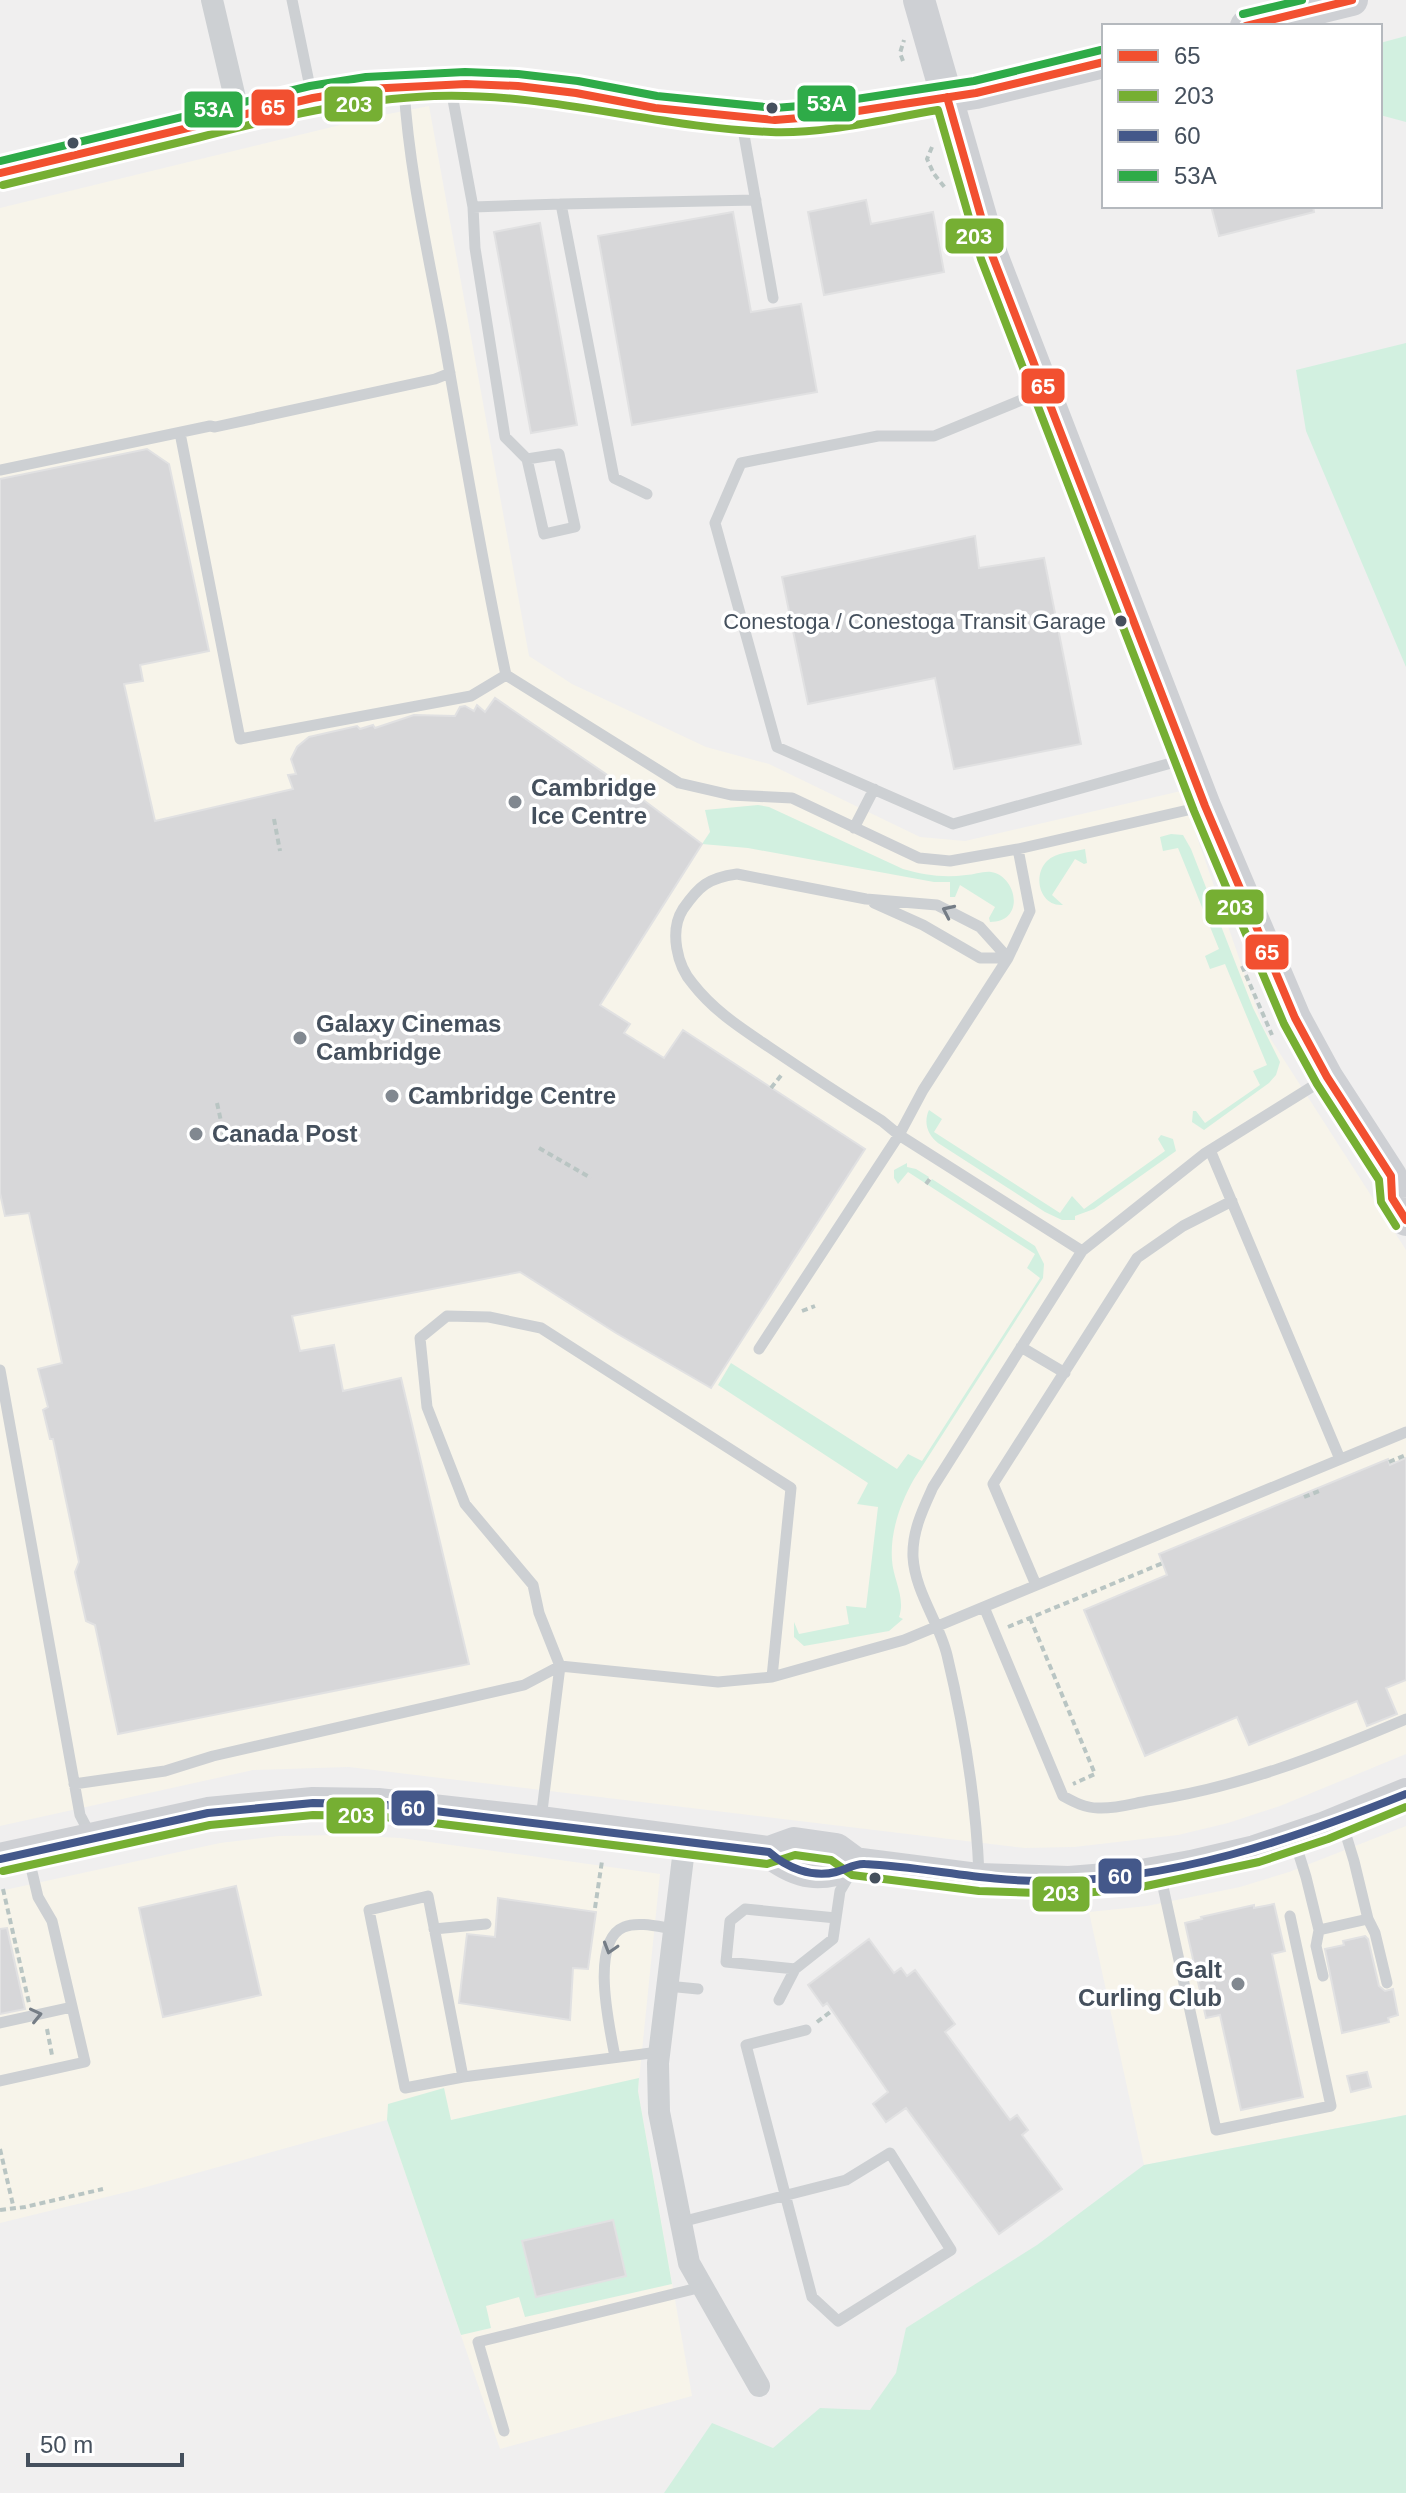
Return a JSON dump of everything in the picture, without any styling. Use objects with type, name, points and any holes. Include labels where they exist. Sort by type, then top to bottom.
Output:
[{"type":"street","points":[[212,0],[239,115]]},
{"type":"street","points":[[919,0],[992,255],[1205,806],[1295,1018],[1327,1077],[1398,1179],[1392,1198],[1406,1220]]},
{"type":"street","points":[[1252,24],[1315,4],[1352,0]]},
{"type":"street","points":[[0,173],[313,98],[404,86],[451,84],[533,88],[655,108],[775,120],[825,116],[976,93],[1102,62]]},
{"type":"street","points":[[10,1867],[93,1838],[208,1813],[313,1803],[378,1804],[769,1852],[790,1868],[832,1873],[855,1863],[979,1879],[1069,1882],[1131,1877],[1255,1851],[1406,1794]]},
{"type":"street","points":[[685,1841],[659,2052],[659,2112],[689,2263],[759,2386]]},
{"type":"lane","points":[[292,0],[313,98]]},
{"type":"lane","points":[[451,84],[473,207],[475,248],[505,437],[527,459],[544,534],[575,527],[559,454],[527,459]]},
{"type":"lane","points":[[404,86],[409,141],[484,574],[506,675],[679,783],[731,795],[792,798],[919,858],[950,861],[1018,849],[1182,814],[1205,806]]},
{"type":"lane","points":[[741,118],[773,298]]},
{"type":"lane","points":[[473,207],[756,200]]},
{"type":"lane","points":[[561,204],[614,478],[647,494]]},
{"type":"lane","points":[[0,470],[413,384],[450,373]]},
{"type":"lane","points":[[1043,391],[934,436],[878,436],[741,463],[715,523],[777,747],[953,824],[1187,758]]},
{"type":"lane","points":[[180,433],[240,739],[471,696],[506,675]]},
{"type":"lane","points":[[854,828],[874,789]]},
{"type":"lane","points":[[759,1349],[899,1135],[923,1090],[1008,958],[1030,911],[1018,849]]},
{"type":"lane","points":[[1008,958],[980,927],[937,905],[866,899],[737,874],[701,885],[679,915],[675,934],[679,957],[691,982],[728,1020],[899,1135],[1082,1251]]},
{"type":"lane","points":[[866,899],[923,925],[980,958],[1008,958]]},
{"type":"lane","points":[[979,1879],[977,1819],[946,1652],[922,1593],[913,1557],[917,1520],[933,1487],[1082,1251],[1210,1150],[1327,1077]]},
{"type":"lane","points":[[1210,1150],[1340,1459]]},
{"type":"lane","points":[[1036,1585],[993,1484],[1137,1258],[1183,1226],[1232,1201]]},
{"type":"lane","points":[[540,1822],[560,1666],[539,1613],[533,1585],[465,1504],[427,1407],[420,1338],[447,1316],[489,1317],[541,1328],[791,1488],[772,1677]]},
{"type":"lane","points":[[1021,1347],[1065,1373]]},
{"type":"lane","points":[[0,1370],[80,1815],[93,1838]]},
{"type":"lane","points":[[74,1784],[165,1771],[213,1756],[524,1685],[560,1666],[718,1682],[772,1677],[904,1640],[1406,1432]]},
{"type":"lane","points":[[984,1607],[1063,1796],[1097,1808],[1181,1796],[1245,1781],[1308,1760],[1406,1719]]},
{"type":"lane","points":[[1341,1820],[1387,1983]]},
{"type":"lane","points":[[1293,1838],[1319,1930],[1316,1946],[1323,1976]]},
{"type":"lane","points":[[779,2000],[795,1969],[833,1939],[840,1891],[855,1863]]},
{"type":"lane","points":[[0,2081],[85,2062],[52,1921],[38,1897],[10,1867]]},
{"type":"lane","points":[[1160,1872],[1216,2130],[1331,2106],[1290,1916]]},
{"type":"lane","points":[[463,2077],[428,1896],[369,1910],[405,2088],[463,2077],[659,2052]]},
{"type":"lane","points":[[795,1969],[726,1962],[730,1921],[745,1909],[836,1918]]},
{"type":"lane","points":[[1319,1930],[1368,1919]]},
{"type":"lane","points":[[434,1929],[486,1924]]},
{"type":"lane","points":[[615,2057],[606,2004],[604,1970],[608,1946],[615,1932],[626,1926],[674,1929]]},
{"type":"lane","points":[[667,1986],[698,1989]]},
{"type":"lane","points":[[0,2023],[72,2007]]},
{"type":"lane","points":[[681,2222],[785,2195],[846,2180],[890,2153],[951,2250],[838,2321],[812,2297],[785,2195],[746,2045],[806,2030]]},
{"type":"lane","points":[[504,2431],[478,2342],[702,2287]]},
{"type":"path","points":[[274,819],[280,851]]},
{"type":"path","points":[[771,1088],[783,1073]]},
{"type":"path","points":[[217,1103],[224,1135]]},
{"type":"path","points":[[539,1148],[591,1178]]},
{"type":"path","points":[[926,1184],[932,1176]]},
{"type":"path","points":[[800,1311],[815,1306]]},
{"type":"path","points":[[1389,1462],[1406,1455]]},
{"type":"path","points":[[1304,1497],[1319,1491]]},
{"type":"path","points":[[1006,1628],[1163,1563]]},
{"type":"path","points":[[1030,1618],[1095,1774],[1060,1789]]},
{"type":"path","points":[[595,1908],[602,1861]]},
{"type":"path","points":[[10,1867],[29,2005],[41,2003]]},
{"type":"path","points":[[38,2059],[53,2055],[45,2019]]},
{"type":"path","points":[[0,2149],[13,2207]]},
{"type":"path","points":[[0,2210],[103,2189]]},
{"type":"shaded area","points":[[429,106],[529,656],[572,684],[706,747],[769,764],[920,837],[965,841],[1181,791],[1263,1027],[1406,1250],[1406,1754],[1280,1806],[1228,1823],[1178,1835],[1074,1847],[1024,1848],[349,1767],[253,1770],[0,1826],[0,208]]},
{"type":"shaded area","points":[[1406,1826],[1406,2115],[1144,2165],[1089,1912],[1147,1906],[1240,1887],[1289,1872]]},
{"type":"shaded area","points":[[279,1836],[401,1838],[660,1874],[638,2090],[692,2396],[500,2449],[387,2120],[139,2189],[0,2223],[0,1891],[220,1843]]},
{"type":"green space","points":[[1406,36],[1406,122],[1382,116],[1382,42]]},
{"type":"green space","points":[[1406,343],[1406,667],[1306,431],[1296,370]]},
{"type":"green space","points":[[758,805],[769,807],[903,869],[941,876],[988,872],[1000,875],[1012,890],[1013,907],[1009,915],[990,922],[995,907],[960,885],[955,897],[950,897],[950,882],[934,882],[748,848],[702,844],[710,832],[705,810]]},
{"type":"green space","points":[[1183,835],[1191,849],[1253,1008],[1280,1062],[1276,1075],[1269,1083],[1204,1130],[1192,1122],[1193,1111],[1205,1123],[1260,1085],[1253,1071],[1267,1065],[1225,964],[1210,969],[1205,956],[1219,949],[1178,848],[1163,851],[1160,837]]},
{"type":"green space","points":[[1085,849],[1087,863],[1075,859],[1052,895],[1063,905],[1049,901],[1039,882],[1042,867],[1055,856]]},
{"type":"green space","points":[[929,1110],[942,1119],[934,1132],[1060,1213],[1072,1196],[1084,1209],[1165,1151],[1158,1139],[1161,1135],[1173,1139],[1176,1151],[1094,1209],[1075,1216],[1075,1220],[1062,1220],[938,1143],[928,1128],[926,1120]]},
{"type":"green space","points":[[907,1163],[907,1167],[929,1177],[925,1183],[908,1172],[898,1184],[894,1170]]},
{"type":"green space","points":[[932,1179],[1035,1246],[1044,1264],[1043,1278],[904,1498],[894,1529],[892,1550],[901,1603],[899,1617],[903,1619],[889,1631],[804,1646],[794,1637],[794,1622],[799,1634],[849,1624],[846,1606],[866,1608],[878,1507],[857,1504],[868,1483],[718,1385],[731,1363],[897,1469],[908,1454],[922,1461],[1040,1278],[1027,1268],[1035,1254],[928,1185]]},
{"type":"green space","points":[[639,2078],[638,2091],[672,2284],[525,2317],[519,2297],[486,2306],[491,2328],[461,2335],[387,2120],[388,2104],[444,2088],[451,2120]]},
{"type":"green space","points":[[1406,2115],[1406,2493],[664,2493],[712,2423],[773,2448],[820,2408],[870,2410],[896,2373],[906,2328],[1037,2245],[1144,2165]]},
{"type":"building","points":[[866,200],[871,224],[933,212],[944,272],[824,295],[808,212]]},
{"type":"building","points":[[1212,208],[1313,208],[1314,212],[1219,236]]},
{"type":"building","points":[[733,212],[751,312],[801,304],[817,392],[632,425],[598,236]]},
{"type":"building","points":[[540,223],[577,425],[531,433],[494,232]]},
{"type":"building","name":"Cambridge Centre","points":[[147,449],[169,464],[209,651],[140,665],[143,681],[124,684],[155,821],[293,789],[288,775],[296,774],[291,759],[297,747],[309,737],[357,726],[360,729],[373,725],[375,728],[414,715],[455,716],[460,707],[465,706],[474,711],[477,705],[485,712],[495,698],[702,844],[600,1005],[630,1024],[624,1033],[664,1058],[683,1030],[865,1149],[711,1388],[520,1272],[292,1316],[300,1351],[334,1345],[343,1391],[401,1378],[469,1664],[118,1734],[95,1625],[86,1621],[75,1572],[79,1562],[53,1439],[50,1439],[43,1410],[48,1407],[38,1369],[62,1363],[29,1213],[5,1216],[0,1193],[0,479]]},
{"type":"building","points":[[975,536],[979,568],[1044,558],[1081,744],[954,769],[935,678],[808,704],[782,577]]},
{"type":"building","points":[[1406,1458],[1406,1680],[1386,1688],[1397,1714],[1367,1726],[1357,1701],[1249,1745],[1237,1717],[1145,1756],[1084,1610],[1167,1575],[1159,1554],[1388,1459],[1390,1465]]},
{"type":"building","points":[[236,1886],[261,1995],[163,2017],[139,1908]]},
{"type":"building","points":[[498,1898],[596,1912],[588,1969],[573,1968],[570,2020],[459,2003],[467,1934],[495,1937]]},
{"type":"building","name":"Galt Curling Club","points":[[1274,1904],[1285,1951],[1272,1954],[1303,2097],[1241,2110],[1220,2015],[1206,2018],[1185,1923],[1254,1905],[1254,1908]]},
{"type":"building","points":[[7,1928],[25,2009],[0,2014],[0,1929]]},
{"type":"building","points":[[1365,1936],[1379,1986],[1385,1991],[1393,1989],[1398,2015],[1388,2018],[1389,2022],[1342,2033],[1325,1949]]},
{"type":"building","points":[[869,1939],[894,1973],[901,1968],[907,1976],[915,1970],[955,2024],[945,2032],[1010,2120],[1017,2115],[1028,2130],[1022,2135],[1062,2189],[999,2234],[906,2108],[886,2122],[873,2104],[888,2092],[827,2003],[823,2006],[808,1985]]},
{"type":"building","points":[[1367,2072],[1371,2087],[1351,2092],[1347,2076]]},
{"type":"building","points":[[613,2220],[626,2276],[536,2297],[522,2241]]},
{"type":"transit line","name":"53A","points":[[1243,14],[1302,0]]},
{"type":"transit line","name":"65","points":[[1254,24],[1352,0]]},
{"type":"transit line","name":"53A","points":[[0,161],[310,86],[366,77],[465,72],[518,74],[578,81],[657,96],[775,108],[824,104],[974,81],[1101,50]]},
{"type":"transit line","name":"65","points":[[0,173],[313,98],[367,89],[466,84],[518,86],[655,108],[775,120],[825,116],[976,93],[1102,62]]},
{"type":"transit line","name":"203","points":[[3,185],[285,117],[344,105],[404,98],[477,96],[519,99],[687,124],[771,132],[834,128],[938,110],[981,259],[1194,811],[1284,1024],[1317,1084],[1379,1180],[1381,1202],[1396,1226]]},
{"type":"transit line","name":"65","points":[[947,97],[992,255],[1205,806],[1295,1018],[1327,1077],[1391,1176],[1392,1198],[1406,1220]]},
{"type":"transit line","name":"60","points":[[0,1859],[208,1813],[313,1803],[378,1804],[769,1852],[792,1867],[818,1874],[865,1864],[1001,1879],[1094,1879],[1186,1866],[1231,1855],[1319,1827],[1406,1794]]},
{"type":"transit line","name":"203","points":[[3,1871],[210,1825],[313,1815],[377,1816],[767,1864],[795,1855],[831,1860],[852,1875],[979,1891],[1069,1894],[1132,1889],[1259,1862],[1328,1839],[1406,1807]]},
{"type":"place","name":"Conestoga / Conestoga Transit Garage","points":[[1121,621]]},
{"type":"place","name":"Cambridge Ice Centre","points":[[515,802]]},
{"type":"place","name":"Galaxy Cinemas Cambridge","points":[[300,1038]]},
{"type":"place","name":"Cambridge Centre","points":[[392,1096]]},
{"type":"place","name":"Canada Post","points":[[196,1134]]},
{"type":"place","name":"Galt Curling Club","points":[[1238,1984]]}]
